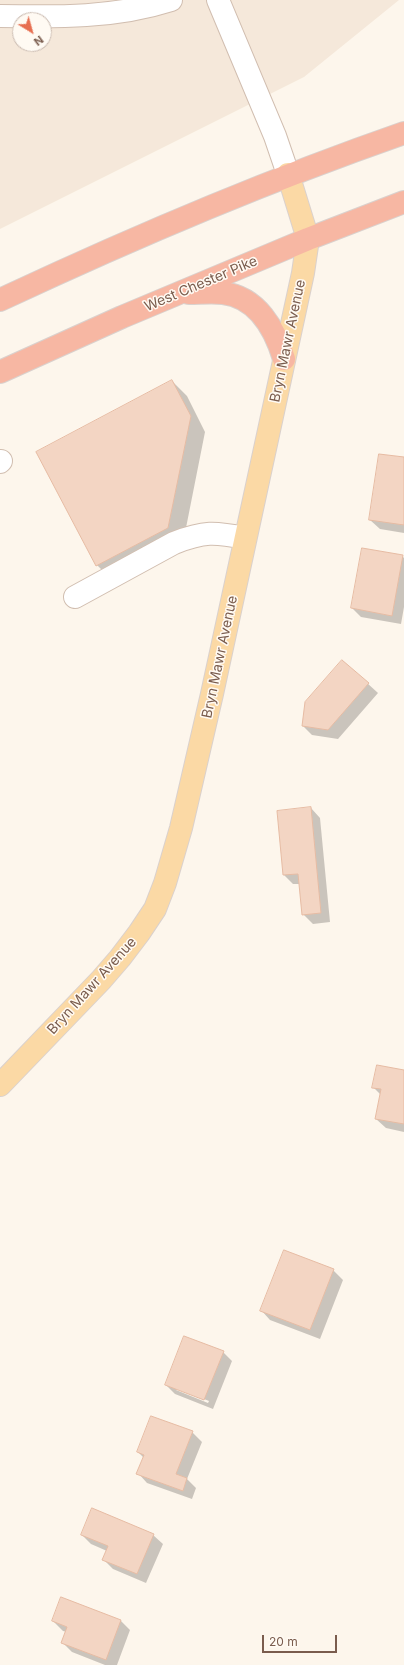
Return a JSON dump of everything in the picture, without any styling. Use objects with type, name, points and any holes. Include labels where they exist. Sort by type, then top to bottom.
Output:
[{"type":"highway","points":[[0,300],[125,243],[288,174],[404,133]]},
{"type":"highway","name":"West Chester Pike","points":[[0,372],[42,351],[308,239],[404,202]]},
{"type":"highway","points":[[180,293],[223,293],[237,296],[248,302],[270,325],[278,340],[284,359]]},
{"type":"main road","name":"Bryn Mawr Avenue","points":[[0,1085],[101,980],[139,933],[155,909],[167,877],[181,828],[212,694],[284,359],[308,239],[288,174]]},
{"type":"street","points":[[0,16],[58,17],[112,14],[171,0]]},
{"type":"street","points":[[218,0],[275,136],[288,174]]},
{"type":"street","points":[[75,597],[174,543],[189,537],[204,533],[220,533],[245,538]]},
{"type":"shaded area","points":[[0,0],[399,0],[304,77],[0,229]]},
{"type":"building","points":[[172,380],[191,416],[168,528],[96,566],[36,452]]},
{"type":"building","points":[[379,454],[404,457],[404,525],[369,520]]},
{"type":"building","points":[[362,548],[403,555],[392,616],[351,608]]},
{"type":"building","points":[[342,660],[369,683],[328,730],[302,726],[305,702]]},
{"type":"building","points":[[311,807],[321,913],[302,915],[298,874],[283,875],[277,811]]},
{"type":"building","points":[[377,1065],[404,1070],[404,1124],[375,1119],[381,1089],[372,1088]]},
{"type":"building","points":[[284,1250],[334,1269],[310,1330],[260,1311]]},
{"type":"building","points":[[184,1336],[224,1351],[204,1400],[165,1385]]},
{"type":"building","points":[[151,1416],[193,1431],[176,1474],[187,1478],[183,1491],[136,1474],[144,1455],[137,1452]]},
{"type":"building","points":[[92,1508],[154,1534],[137,1574],[102,1560],[108,1546],[81,1535]]},
{"type":"building","points":[[61,1597],[121,1620],[106,1660],[61,1643],[67,1627],[52,1621]]}]
